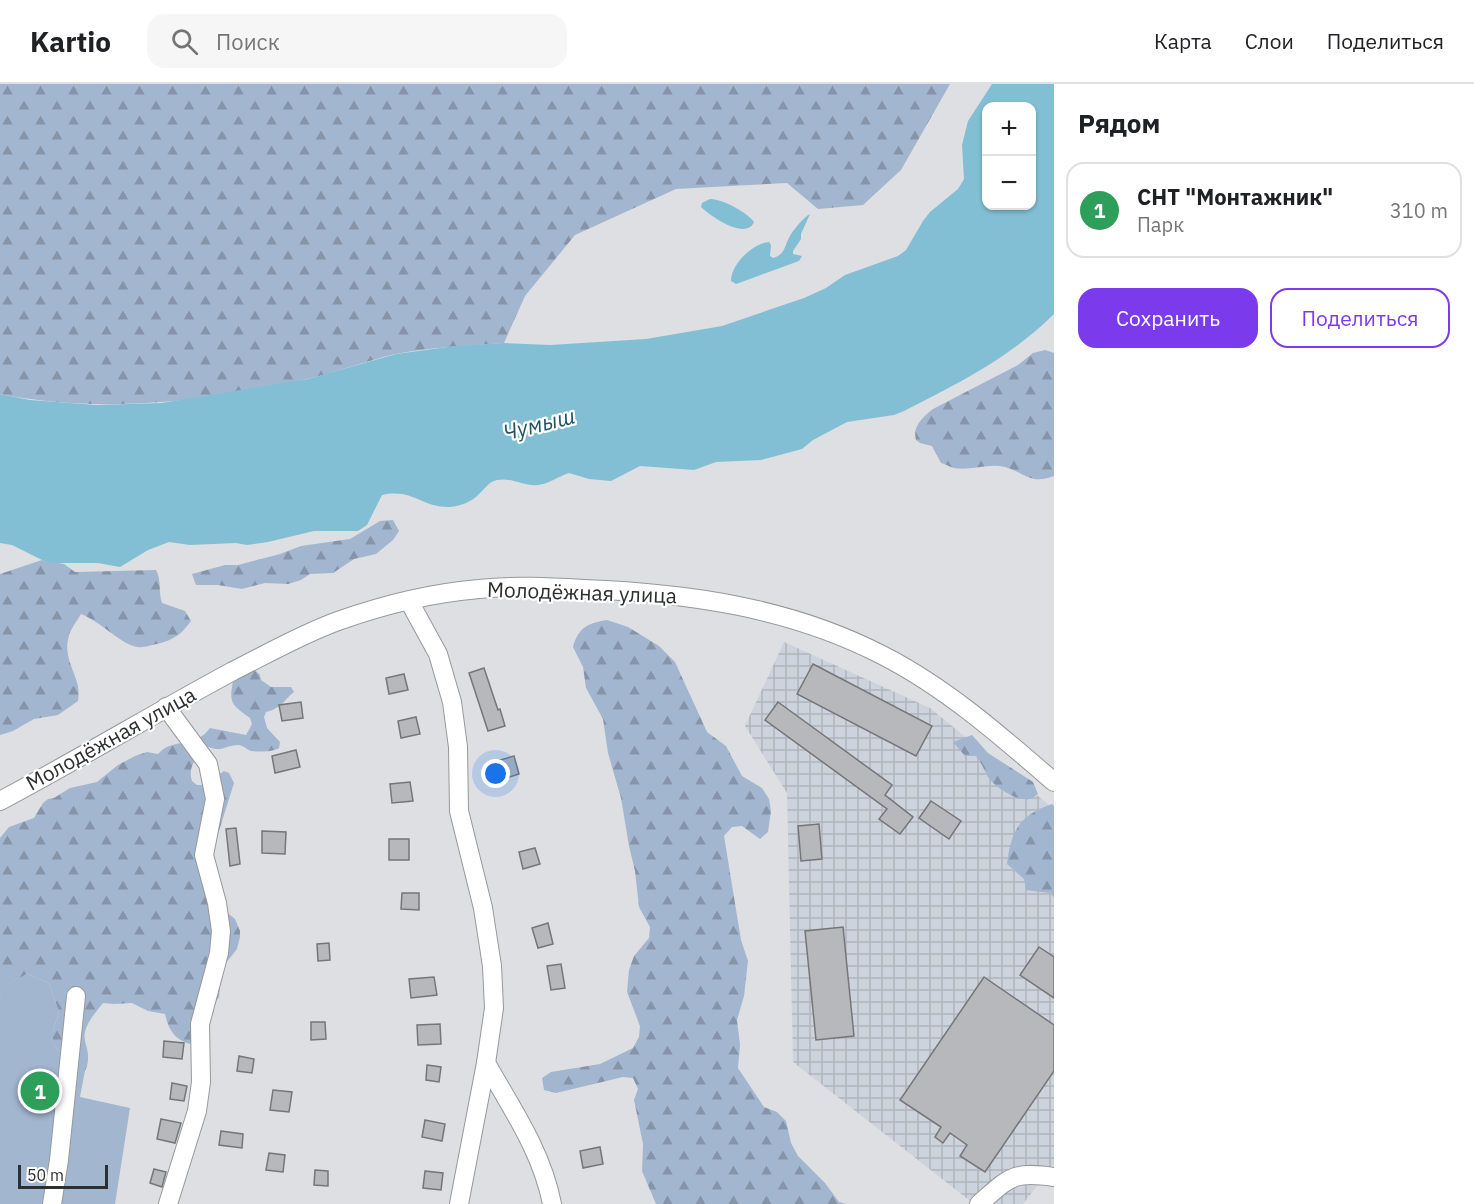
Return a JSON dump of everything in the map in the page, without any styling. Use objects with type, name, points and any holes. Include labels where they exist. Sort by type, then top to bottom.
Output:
[{"type":"street","name":"Молодёжная улица","points":[[0,801],[166,707],[262,656],[337,622],[389,605],[479,589],[549,587],[676,595],[744,606],[815,627],[880,654],[921,677],[961,704],[1054,782]]},
{"type":"street","points":[[409,602],[438,654],[452,702],[458,747],[459,811],[483,908],[492,966],[494,1008],[459,1204]]},
{"type":"street","points":[[166,707],[208,764],[215,799],[204,855],[217,903],[221,931],[219,953],[200,1024],[201,1082],[197,1111],[168,1204]]},
{"type":"street","points":[[52,1204],[59,1160],[76,996]]},
{"type":"street","points":[[486,1063],[531,1140],[548,1180],[552,1204]]},
{"type":"street","points":[[980,1204],[1006,1180],[1027,1174],[1054,1177]]},
{"type":"shaded area","points":[[784,642],[930,708],[1054,809],[1054,1164],[1023,1204],[974,1204],[793,1062],[787,793],[745,726]]},
{"type":"green space","points":[[0,84],[950,84],[901,170],[863,205],[818,209],[787,183],[676,189],[575,235],[525,296],[504,343],[436,348],[395,354],[307,379],[231,394],[154,403],[115,404],[38,400],[0,394]]},
{"type":"green space","points":[[1045,350],[1054,353],[1054,476],[1033,479],[1012,469],[999,466],[954,468],[941,463],[932,446],[916,440],[917,426],[933,409],[1018,365],[1033,353]]},
{"type":"green space","points":[[393,520],[399,531],[393,540],[376,554],[354,559],[333,573],[310,574],[288,584],[265,583],[242,589],[218,585],[196,585],[192,574],[225,565],[238,565],[301,546],[350,539],[380,521]]},
{"type":"green space","points":[[42,560],[64,564],[75,572],[156,570],[162,603],[185,611],[191,621],[172,639],[140,647],[132,646],[81,614],[70,632],[67,645],[78,684],[78,701],[58,715],[34,719],[13,731],[0,735],[0,574]]},
{"type":"green space","points":[[607,620],[628,627],[659,646],[675,662],[707,732],[726,746],[742,776],[762,788],[769,799],[771,811],[768,832],[760,839],[742,826],[732,827],[724,836],[741,940],[748,961],[744,996],[737,1020],[740,1045],[738,1068],[764,1107],[777,1112],[786,1121],[791,1143],[798,1156],[825,1183],[839,1202],[847,1204],[656,1204],[642,1171],[643,1144],[634,1100],[638,1089],[633,1078],[623,1077],[556,1093],[544,1090],[542,1078],[551,1072],[600,1064],[633,1048],[639,1037],[640,1026],[627,992],[629,970],[634,956],[649,938],[650,927],[639,907],[635,871],[621,798],[608,753],[603,719],[586,688],[583,667],[573,647],[581,631],[594,623]]},
{"type":"green space","points":[[244,671],[256,671],[261,680],[271,687],[291,687],[294,692],[279,707],[266,712],[264,717],[267,728],[280,742],[279,748],[258,752],[240,745],[220,749],[206,746],[196,758],[191,771],[192,781],[197,785],[203,785],[224,771],[229,773],[234,783],[218,834],[207,859],[219,872],[218,893],[225,911],[235,919],[240,931],[237,949],[222,968],[219,997],[190,1044],[180,1040],[173,1033],[165,1014],[148,1011],[132,1003],[103,1003],[86,1028],[88,1060],[86,1069],[82,1077],[72,1085],[61,1054],[53,1043],[53,1031],[59,1012],[49,983],[27,974],[6,985],[0,996],[0,838],[9,827],[34,818],[48,799],[70,788],[97,782],[118,765],[135,756],[147,752],[158,754],[170,746],[198,739],[210,728],[246,735],[252,724],[250,718],[234,705],[231,697],[234,676]]},
{"type":"green space","points":[[972,735],[988,753],[1033,782],[1038,794],[1030,799],[1019,798],[995,785],[976,756],[965,756],[953,742]]},
{"type":"green space","points":[[1052,804],[1054,806],[1054,897],[1049,893],[1026,890],[1024,879],[1007,864],[1014,833],[1024,819]]},
{"type":"green space","points":[[27,974],[49,983],[59,1012],[53,1031],[53,1043],[77,1082],[85,1070],[80,1097],[130,1108],[115,1204],[0,1204],[0,996],[5,985]]},
{"type":"water","name":"Чумыш","points":[[992,84],[1054,84],[1054,314],[1020,344],[1002,356],[963,380],[904,411],[894,415],[847,422],[813,440],[802,449],[761,460],[716,462],[694,470],[640,466],[611,481],[589,479],[569,473],[538,485],[502,479],[489,484],[476,497],[462,505],[450,507],[432,505],[402,494],[382,495],[367,525],[358,531],[314,531],[247,545],[236,543],[190,545],[169,542],[148,550],[120,567],[98,563],[52,563],[12,545],[0,543],[0,394],[30,400],[96,405],[161,403],[308,379],[396,354],[455,346],[504,343],[550,345],[646,339],[722,326],[804,298],[826,288],[845,275],[898,256],[906,250],[930,212],[958,189],[964,179],[962,145],[968,121]]},
{"type":"water","points":[[710,199],[734,207],[754,222],[750,227],[744,229],[720,221],[701,207],[702,203]]},
{"type":"water","points":[[810,214],[801,239],[793,251],[793,254],[802,256],[799,261],[736,284],[731,281],[739,261],[750,250],[769,242],[770,256],[773,258],[780,254],[794,230]]},
{"type":"building","points":[[813,664],[932,726],[916,756],[797,694]]},
{"type":"building","points":[[484,668],[505,726],[488,731],[469,673]]},
{"type":"building","points":[[404,674],[408,690],[389,694],[386,678]]},
{"type":"building","points":[[301,702],[303,718],[282,721],[279,705]]},
{"type":"building","points":[[778,702],[892,785],[885,795],[913,817],[900,834],[879,819],[887,809],[765,720]]},
{"type":"building","points":[[416,717],[420,734],[401,738],[398,721]]},
{"type":"building","points":[[296,750],[300,767],[275,773],[272,756]]},
{"type":"building","points":[[514,756],[519,774],[503,779],[497,761]]},
{"type":"building","points":[[410,782],[413,801],[392,803],[390,784]]},
{"type":"building","points":[[931,801],[961,821],[949,839],[919,818]]},
{"type":"building","points":[[819,824],[822,859],[801,861],[798,826]]},
{"type":"building","points":[[236,828],[240,864],[230,866],[226,829]]},
{"type":"building","points":[[262,831],[286,832],[285,854],[262,853]]},
{"type":"building","points":[[389,839],[409,839],[409,860],[389,860]]},
{"type":"building","points":[[535,848],[540,864],[523,869],[519,852]]},
{"type":"building","points":[[402,893],[419,893],[419,910],[401,909]]},
{"type":"building","points":[[548,923],[553,944],[538,948],[532,928]]},
{"type":"building","points":[[843,927],[854,1036],[816,1040],[805,931]]},
{"type":"building","points":[[329,943],[330,960],[318,961],[317,944]]},
{"type":"building","points":[[1039,947],[1054,957],[1054,998],[1020,975]]},
{"type":"building","points":[[561,964],[565,988],[551,990],[547,966]]},
{"type":"building","points":[[434,977],[437,995],[411,998],[409,979]]},
{"type":"building","points":[[984,977],[1054,1025],[1054,1071],[985,1172],[960,1156],[967,1145],[950,1133],[943,1143],[935,1137],[941,1127],[900,1100]]},
{"type":"building","points":[[311,1022],[325,1022],[326,1039],[311,1040]]},
{"type":"building","points":[[440,1024],[441,1044],[418,1045],[417,1025]]},
{"type":"building","points":[[164,1041],[184,1043],[182,1059],[163,1057]]},
{"type":"building","points":[[239,1056],[254,1059],[252,1073],[237,1071]]},
{"type":"building","points":[[427,1065],[441,1067],[439,1082],[426,1080]]},
{"type":"building","points":[[172,1083],[187,1086],[184,1101],[170,1099]]},
{"type":"building","points":[[273,1090],[292,1092],[289,1112],[270,1110]]},
{"type":"building","points":[[161,1119],[181,1123],[175,1143],[157,1139]]},
{"type":"building","points":[[425,1120],[445,1124],[442,1141],[422,1137]]},
{"type":"building","points":[[221,1131],[243,1134],[242,1148],[219,1145]]},
{"type":"building","points":[[600,1147],[603,1164],[583,1168],[580,1151]]},
{"type":"building","points":[[269,1153],[285,1155],[283,1172],[266,1170]]},
{"type":"building","points":[[154,1169],[166,1172],[162,1187],[150,1183]]},
{"type":"building","points":[[315,1170],[328,1171],[328,1186],[314,1185]]},
{"type":"building","points":[[425,1171],[443,1173],[441,1190],[423,1188]]},
{"type":"place","name":"СНТ \"Монтажник\"","points":[[40,1091]]}]
